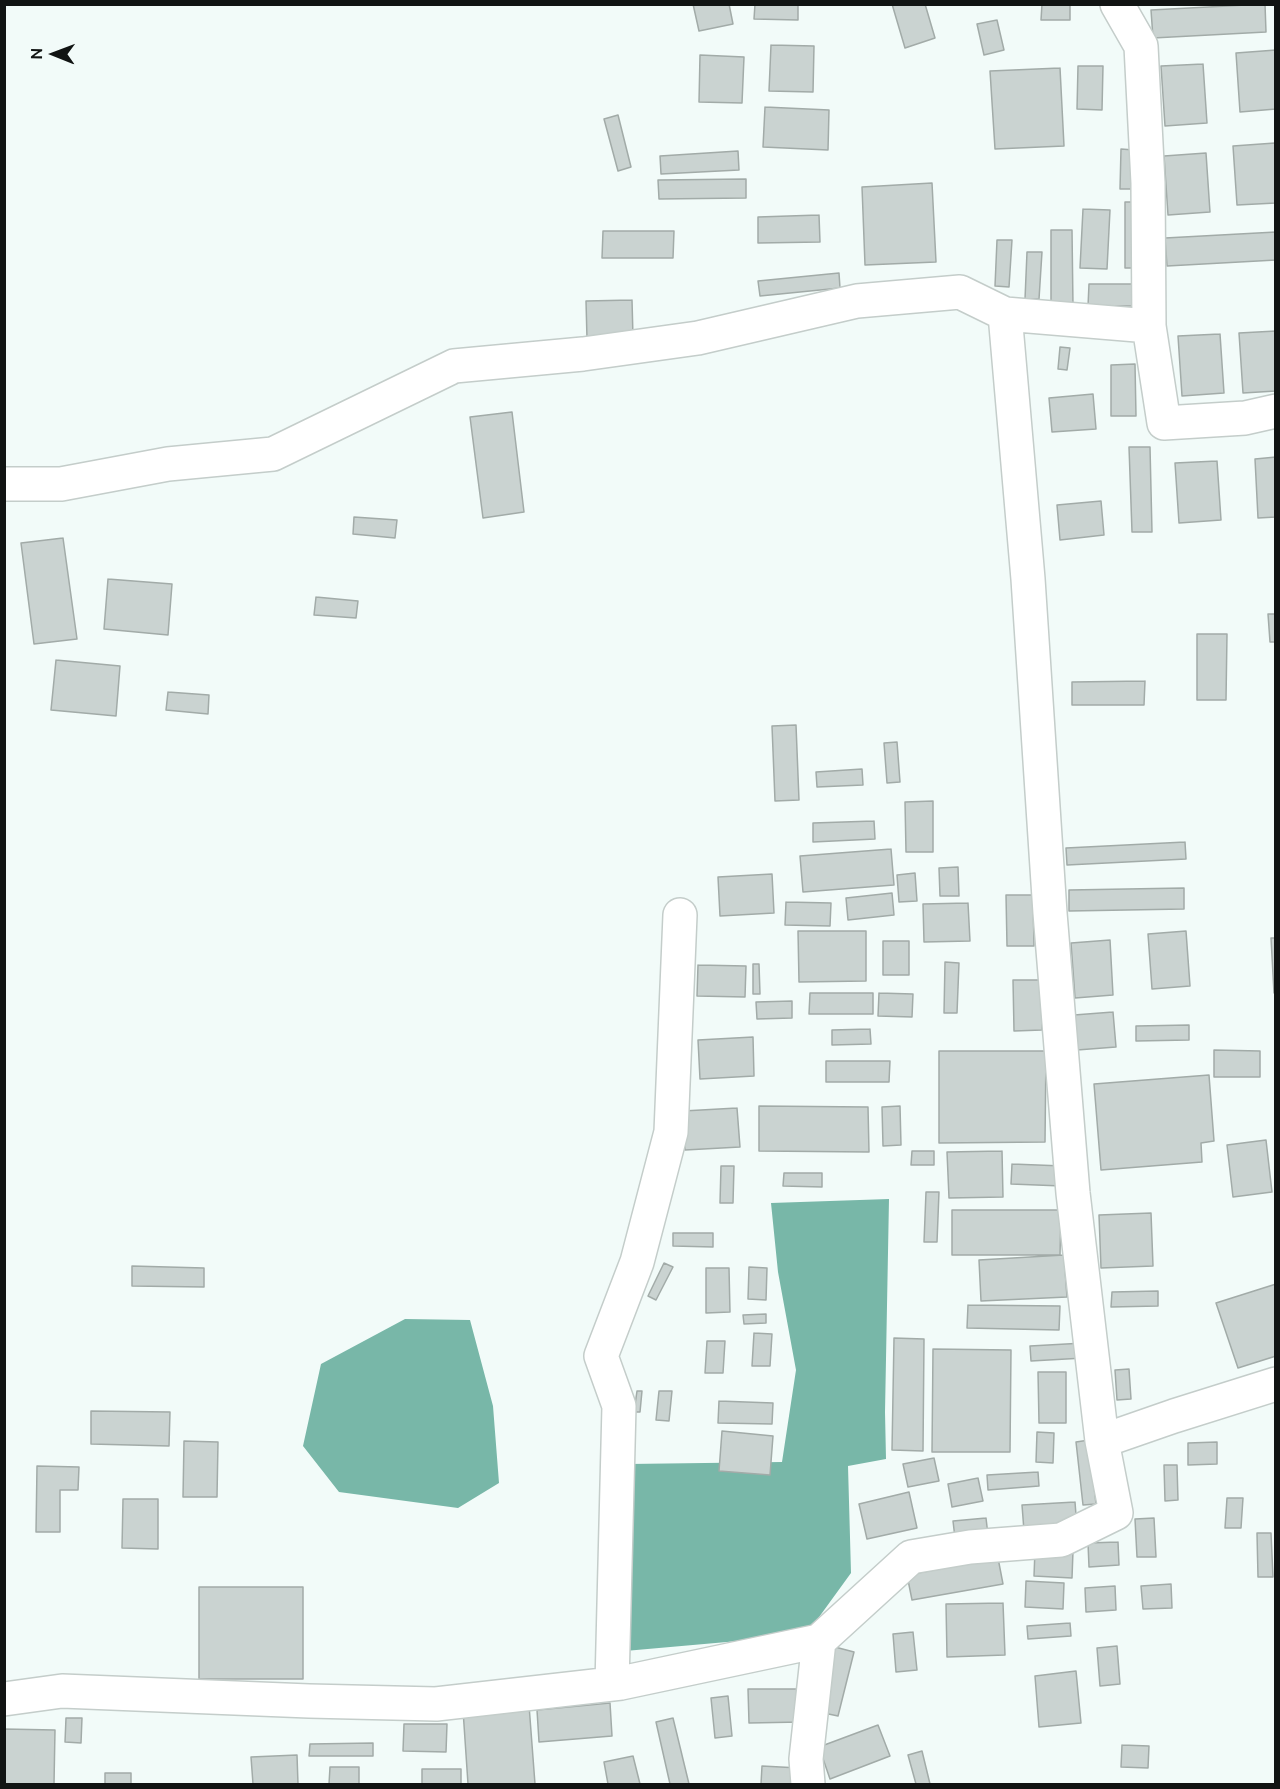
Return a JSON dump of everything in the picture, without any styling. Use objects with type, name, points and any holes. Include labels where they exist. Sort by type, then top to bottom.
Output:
[{"type":"street","points":[[1117,4],[1141,46],[1148,183],[1149,326],[1164,423],[1245,418],[1275,411]]},
{"type":"street","points":[[4,484],[61,484],[168,464],[273,454],[454,366],[583,354],[698,338],[857,301],[960,292],[1005,314],[1149,326]]},
{"type":"street","points":[[4,1699],[62,1691],[436,1704],[612,1684],[819,1641],[911,1557],[970,1548],[1061,1540],[1116,1513],[1102,1442],[1073,1193],[1028,579],[1005,314]]},
{"type":"street","points":[[612,1684],[619,1406],[602,1356],[637,1262],[671,1132],[680,915]]},
{"type":"street","points":[[1102,1442],[1275,1384]]},
{"type":"street","points":[[808,1785],[806,1759],[819,1641]]},
{"type":"shaded area","points":[[889,1199],[886,1459],[848,1466],[851,1573],[806,1635],[625,1651],[628,1464],[782,1462],[796,1370],[778,1272],[771,1203]]},
{"type":"shaded area","points":[[405,1319],[470,1320],[493,1406],[499,1483],[458,1508],[339,1492],[303,1446],[321,1364]]},
{"type":"building","points":[[693,4],[729,4],[733,24],[699,31]]},
{"type":"building","points":[[755,4],[798,4],[798,20],[754,19]]},
{"type":"building","points":[[892,4],[925,4],[935,38],[905,48]]},
{"type":"building","points":[[1042,4],[1070,4],[1070,20],[1041,20]]},
{"type":"building","points":[[1265,4],[1266,32],[1153,38],[1151,10]]},
{"type":"building","points":[[997,20],[1004,50],[984,55],[977,24]]},
{"type":"building","points":[[771,45],[814,46],[813,92],[769,91]]},
{"type":"building","points":[[1276,50],[1276,109],[1240,112],[1236,53]]},
{"type":"building","points":[[700,55],[744,57],[742,103],[699,102]]},
{"type":"building","points":[[1203,64],[1207,123],[1165,126],[1161,66]]},
{"type":"building","points":[[1078,66],[1103,66],[1102,110],[1077,109]]},
{"type":"building","points":[[1060,68],[1064,146],[995,149],[990,71]]},
{"type":"building","points":[[765,107],[829,110],[828,150],[763,147]]},
{"type":"building","points":[[618,115],[631,167],[618,171],[604,119]]},
{"type":"building","points":[[1275,143],[1276,203],[1237,205],[1233,146]]},
{"type":"building","points":[[1121,149],[1134,150],[1132,189],[1120,189]]},
{"type":"building","points":[[738,151],[739,170],[661,174],[660,156]]},
{"type":"building","points":[[1206,153],[1210,212],[1168,215],[1164,156]]},
{"type":"building","points":[[746,179],[746,198],[659,199],[658,180]]},
{"type":"building","points":[[932,183],[936,262],[865,265],[862,187]]},
{"type":"building","points":[[1125,202],[1141,202],[1142,268],[1125,268]]},
{"type":"building","points":[[1083,209],[1110,210],[1107,269],[1080,268]]},
{"type":"building","points":[[819,215],[820,242],[758,243],[758,217]]},
{"type":"building","points":[[1051,230],[1072,230],[1073,306],[1051,306]]},
{"type":"building","points":[[603,231],[674,231],[673,258],[602,258]]},
{"type":"building","points":[[1276,232],[1276,260],[1167,266],[1165,238]]},
{"type":"building","points":[[997,240],[1012,240],[1009,287],[995,286]]},
{"type":"building","points":[[1027,252],[1042,252],[1039,299],[1025,299]]},
{"type":"building","points":[[839,273],[840,288],[760,296],[758,281]]},
{"type":"building","points":[[1089,284],[1137,284],[1137,306],[1088,306]]},
{"type":"building","points":[[632,300],[633,337],[587,339],[586,301]]},
{"type":"building","points":[[1276,331],[1276,391],[1243,393],[1239,333]]},
{"type":"building","points":[[1220,334],[1224,393],[1182,396],[1178,336]]},
{"type":"building","points":[[1060,347],[1070,348],[1067,370],[1058,369]]},
{"type":"building","points":[[1135,364],[1136,416],[1111,416],[1111,365]]},
{"type":"building","points":[[1093,394],[1096,429],[1052,432],[1049,398]]},
{"type":"building","points":[[512,412],[524,512],[483,518],[470,417]]},
{"type":"building","points":[[1129,447],[1150,447],[1152,532],[1132,532]]},
{"type":"building","points":[[1276,457],[1276,517],[1258,518],[1255,459]]},
{"type":"building","points":[[1217,461],[1221,520],[1179,523],[1175,463]]},
{"type":"building","points":[[1101,501],[1104,535],[1060,540],[1057,505]]},
{"type":"building","points":[[354,517],[397,520],[395,538],[353,534]]},
{"type":"building","points":[[63,538],[77,639],[34,644],[21,543]]},
{"type":"building","points":[[108,579],[172,584],[168,635],[104,629]]},
{"type":"building","points":[[316,597],[358,601],[356,618],[314,615]]},
{"type":"building","points":[[1268,614],[1276,614],[1276,642],[1270,642]]},
{"type":"building","points":[[1197,634],[1227,634],[1226,700],[1197,700]]},
{"type":"building","points":[[56,660],[120,666],[116,716],[51,710]]},
{"type":"building","points":[[1145,681],[1144,705],[1072,705],[1072,682]]},
{"type":"building","points":[[168,692],[209,695],[208,714],[166,710]]},
{"type":"building","points":[[796,725],[799,800],[775,801],[772,726]]},
{"type":"building","points":[[897,742],[900,782],[887,783],[884,743]]},
{"type":"building","points":[[862,769],[863,785],[817,787],[816,772]]},
{"type":"building","points":[[933,801],[933,852],[906,852],[905,802]]},
{"type":"building","points":[[874,821],[875,839],[813,842],[813,823]]},
{"type":"building","points":[[1185,842],[1186,859],[1067,865],[1066,848]]},
{"type":"building","points":[[891,849],[894,885],[803,892],[800,856]]},
{"type":"building","points":[[958,867],[959,896],[940,896],[939,868]]},
{"type":"building","points":[[915,873],[917,901],[899,902],[897,875]]},
{"type":"building","points":[[772,874],[774,913],[720,916],[718,877]]},
{"type":"building","points":[[1184,888],[1184,909],[1069,911],[1069,890]]},
{"type":"building","points":[[892,893],[894,915],[848,920],[846,898]]},
{"type":"building","points":[[1006,895],[1033,895],[1034,946],[1007,946]]},
{"type":"building","points":[[786,902],[831,903],[830,926],[785,925]]},
{"type":"building","points":[[968,903],[970,941],[924,942],[923,904]]},
{"type":"building","points":[[798,931],[866,931],[866,981],[799,982]]},
{"type":"building","points":[[1186,931],[1190,986],[1152,989],[1148,934]]},
{"type":"building","points":[[1271,938],[1276,938],[1276,993],[1274,993]]},
{"type":"building","points":[[1110,940],[1113,995],[1075,998],[1071,943]]},
{"type":"building","points":[[883,941],[909,941],[909,975],[883,975]]},
{"type":"building","points":[[945,962],[959,963],[957,1013],[944,1013]]},
{"type":"building","points":[[753,964],[759,964],[760,994],[753,994]]},
{"type":"building","points":[[698,965],[746,966],[745,997],[697,996]]},
{"type":"building","points":[[1013,980],[1041,980],[1042,1030],[1014,1031]]},
{"type":"building","points":[[810,993],[873,993],[873,1014],[809,1014]]},
{"type":"building","points":[[879,993],[913,994],[912,1017],[878,1016]]},
{"type":"building","points":[[792,1001],[792,1018],[757,1019],[756,1002]]},
{"type":"building","points":[[1113,1012],[1116,1047],[1077,1050],[1074,1015]]},
{"type":"building","points":[[1189,1025],[1189,1040],[1136,1041],[1136,1026]]},
{"type":"building","points":[[870,1029],[871,1044],[832,1045],[832,1030]]},
{"type":"building","points":[[753,1037],[754,1076],[700,1079],[698,1040]]},
{"type":"building","points":[[1214,1050],[1260,1051],[1260,1077],[1214,1077]]},
{"type":"building","points":[[939,1051],[1046,1051],[1045,1142],[939,1143]]},
{"type":"building","points":[[826,1061],[890,1061],[889,1082],[826,1082]]},
{"type":"building","points":[[1209,1075],[1214,1141],[1201,1143],[1202,1162],[1101,1170],[1094,1084]]},
{"type":"building","points":[[759,1106],[868,1107],[869,1152],[759,1151]]},
{"type":"building","points":[[900,1106],[901,1145],[883,1146],[882,1107]]},
{"type":"building","points":[[737,1108],[740,1147],[685,1150],[683,1111]]},
{"type":"building","points":[[1266,1140],[1272,1192],[1233,1197],[1227,1145]]},
{"type":"building","points":[[912,1151],[934,1151],[934,1165],[911,1165]]},
{"type":"building","points":[[1002,1151],[1003,1197],[949,1198],[947,1152]]},
{"type":"building","points":[[1012,1164],[1063,1166],[1062,1186],[1011,1184]]},
{"type":"building","points":[[721,1166],[734,1166],[733,1203],[720,1203]]},
{"type":"building","points":[[784,1173],[822,1173],[822,1187],[783,1186]]},
{"type":"building","points":[[926,1192],[939,1192],[937,1242],[924,1242]]},
{"type":"building","points":[[952,1210],[1061,1210],[1060,1255],[952,1255]]},
{"type":"building","points":[[1151,1213],[1153,1266],[1101,1268],[1099,1215]]},
{"type":"building","points":[[673,1233],[713,1233],[713,1247],[673,1246]]},
{"type":"building","points":[[1064,1255],[1067,1297],[981,1301],[979,1260]]},
{"type":"building","points":[[664,1263],[673,1267],[656,1300],[648,1296]]},
{"type":"building","points":[[132,1266],[204,1268],[204,1287],[132,1286]]},
{"type":"building","points":[[749,1267],[767,1268],[766,1300],[748,1299]]},
{"type":"building","points":[[706,1268],[729,1268],[730,1312],[706,1313]]},
{"type":"building","points":[[1276,1284],[1276,1356],[1238,1368],[1216,1303]]},
{"type":"building","points":[[1158,1291],[1158,1306],[1111,1307],[1112,1292]]},
{"type":"building","points":[[968,1305],[1060,1306],[1059,1330],[967,1328]]},
{"type":"building","points":[[766,1314],[766,1323],[744,1324],[743,1315]]},
{"type":"building","points":[[754,1333],[772,1334],[770,1366],[752,1366]]},
{"type":"building","points":[[894,1338],[924,1339],[923,1451],[892,1450]]},
{"type":"building","points":[[707,1341],[725,1341],[723,1373],[705,1373]]},
{"type":"building","points":[[1084,1343],[1084,1358],[1031,1361],[1030,1346]]},
{"type":"building","points":[[933,1349],[1011,1350],[1010,1452],[932,1452]]},
{"type":"building","points":[[1129,1369],[1131,1399],[1117,1400],[1115,1370]]},
{"type":"building","points":[[1038,1372],[1066,1372],[1066,1423],[1039,1423]]},
{"type":"building","points":[[637,1391],[642,1391],[640,1412],[634,1412]]},
{"type":"building","points":[[659,1391],[672,1391],[669,1421],[656,1420]]},
{"type":"building","points":[[719,1401],[773,1403],[772,1424],[718,1423]]},
{"type":"building","points":[[91,1411],[170,1412],[169,1446],[91,1444]]},
{"type":"building","points":[[722,1431],[773,1436],[770,1475],[719,1471]]},
{"type":"building","points":[[1037,1432],[1054,1433],[1053,1463],[1036,1462]]},
{"type":"building","points":[[1089,1440],[1096,1504],[1083,1505],[1076,1442]]},
{"type":"building","points":[[184,1441],[218,1442],[217,1497],[183,1497]]},
{"type":"building","points":[[1217,1442],[1217,1464],[1188,1465],[1188,1443]]},
{"type":"building","points":[[934,1458],[939,1481],[908,1487],[903,1464]]},
{"type":"building","points":[[1164,1465],[1177,1465],[1178,1500],[1165,1501]]},
{"type":"building","points":[[37,1466],[79,1467],[78,1490],[60,1490],[60,1532],[36,1532]]},
{"type":"building","points":[[1038,1472],[1039,1486],[988,1490],[987,1475]]},
{"type":"building","points":[[978,1478],[983,1501],[952,1507],[948,1484]]},
{"type":"building","points":[[909,1492],[917,1528],[867,1539],[859,1504]]},
{"type":"building","points":[[1227,1498],[1243,1498],[1241,1528],[1225,1528]]},
{"type":"building","points":[[123,1499],[158,1499],[158,1549],[122,1548]]},
{"type":"building","points":[[1075,1502],[1077,1528],[1024,1531],[1022,1505]]},
{"type":"building","points":[[986,1518],[988,1535],[955,1538],[953,1521]]},
{"type":"building","points":[[1154,1518],[1156,1557],[1137,1557],[1135,1519]]},
{"type":"building","points":[[1257,1533],[1271,1533],[1273,1577],[1258,1577]]},
{"type":"building","points":[[1118,1542],[1119,1565],[1089,1567],[1088,1543]]},
{"type":"building","points":[[1035,1550],[1073,1551],[1072,1578],[1034,1576]]},
{"type":"building","points":[[998,1558],[1003,1584],[912,1600],[907,1575]]},
{"type":"building","points":[[1026,1581],[1064,1583],[1063,1609],[1025,1607]]},
{"type":"building","points":[[1171,1584],[1172,1608],[1143,1609],[1141,1586]]},
{"type":"building","points":[[1115,1586],[1116,1610],[1086,1612],[1085,1588]]},
{"type":"building","points":[[199,1587],[303,1587],[303,1679],[199,1679]]},
{"type":"building","points":[[1003,1603],[1005,1655],[947,1657],[946,1604]]},
{"type":"building","points":[[1070,1623],[1071,1636],[1028,1639],[1027,1626]]},
{"type":"building","points":[[913,1632],[917,1670],[896,1672],[893,1634]]},
{"type":"building","points":[[1117,1646],[1120,1684],[1100,1686],[1097,1648]]},
{"type":"building","points":[[835,1647],[854,1652],[838,1716],[819,1712]]},
{"type":"building","points":[[1076,1671],[1081,1723],[1039,1727],[1035,1676]]},
{"type":"building","points":[[748,1689],[801,1689],[801,1722],[749,1723]]},
{"type":"building","points":[[728,1696],[732,1736],[715,1738],[711,1698]]},
{"type":"building","points":[[610,1703],[612,1736],[539,1742],[537,1710]]},
{"type":"building","points":[[529,1705],[535,1784],[468,1784],[463,1710]]},
{"type":"building","points":[[66,1718],[82,1718],[81,1743],[65,1742]]},
{"type":"building","points":[[673,1718],[689,1784],[670,1784],[656,1722]]},
{"type":"building","points":[[404,1724],[447,1724],[446,1752],[403,1751]]},
{"type":"building","points":[[878,1725],[890,1756],[830,1779],[819,1747]]},
{"type":"building","points":[[4,1729],[55,1730],[54,1784],[4,1784]]},
{"type":"building","points":[[373,1743],[373,1756],[309,1756],[310,1744]]},
{"type":"building","points":[[1122,1745],[1149,1746],[1148,1768],[1121,1767]]},
{"type":"building","points":[[922,1751],[930,1784],[916,1784],[908,1755]]},
{"type":"building","points":[[297,1755],[298,1784],[253,1784],[251,1757]]},
{"type":"building","points":[[633,1756],[640,1784],[608,1784],[604,1762]]},
{"type":"building","points":[[762,1766],[799,1768],[797,1784],[761,1784]]},
{"type":"building","points":[[330,1767],[359,1767],[359,1784],[329,1784]]},
{"type":"building","points":[[422,1769],[461,1769],[461,1784],[422,1784]]},
{"type":"building","points":[[105,1773],[131,1773],[131,1784],[105,1784]]}]
